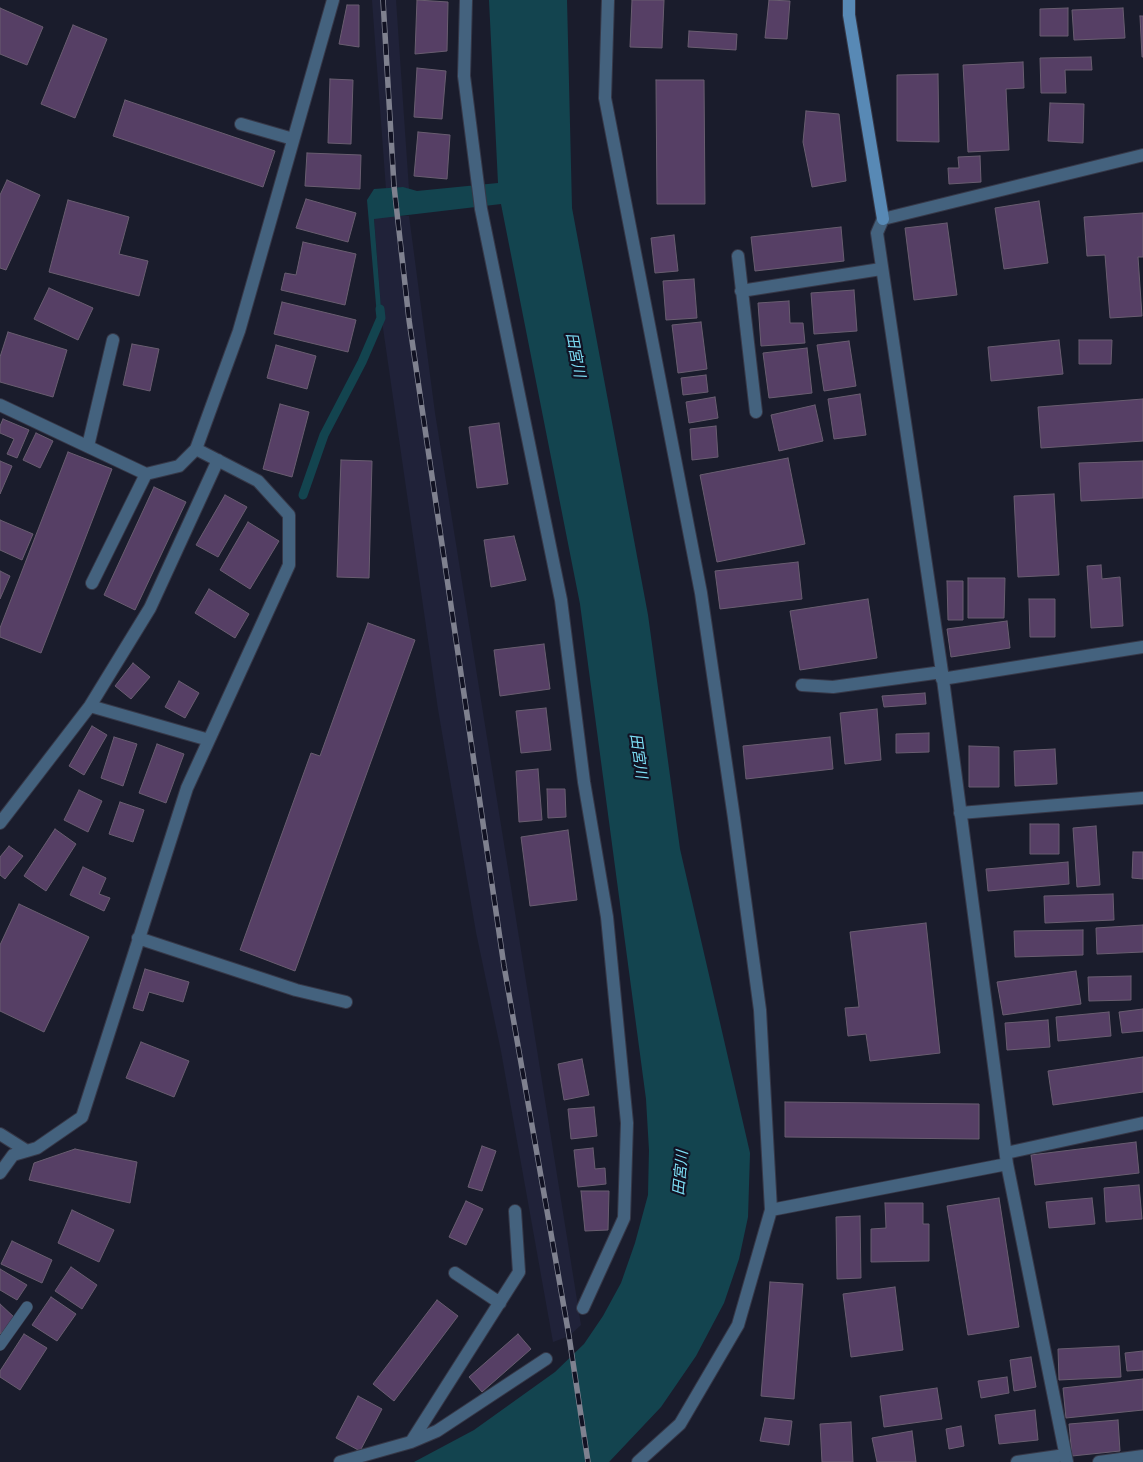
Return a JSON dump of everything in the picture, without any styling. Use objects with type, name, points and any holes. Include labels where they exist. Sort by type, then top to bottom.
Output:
[{"type":"street","points":[[0,405],[146,474],[179,466],[196,449],[239,332],[333,0]]},
{"type":"street","points":[[466,0],[464,76],[481,209],[561,600],[584,782],[608,917],[627,1124],[624,1218],[582,1308]]},
{"type":"street","points":[[608,0],[605,98],[700,593],[736,828],[759,1001],[771,1210],[738,1324],[680,1424],[638,1462]]},
{"type":"street","points":[[848,0],[850,24],[883,219],[877,233],[881,269],[942,676],[1006,1158],[1066,1459],[1017,1462]]},
{"type":"street","points":[[241,124],[293,140]]},
{"type":"street","points":[[883,219],[1143,155]]},
{"type":"street","points":[[738,256],[756,412]]},
{"type":"street","points":[[741,291],[881,269]]},
{"type":"street","points":[[88,446],[113,340]]},
{"type":"street","points":[[0,1173],[13,1155],[37,1148],[82,1117],[186,788],[289,565],[289,515],[258,481],[196,449]]},
{"type":"street","points":[[0,823],[90,706],[150,608],[218,460]]},
{"type":"street","points":[[92,583],[146,474]]},
{"type":"street","points":[[802,685],[833,687],[942,676],[1143,647]]},
{"type":"street","points":[[90,706],[209,740]]},
{"type":"street","points":[[960,813],[1143,798]]},
{"type":"street","points":[[138,938],[296,990],[346,1002]]},
{"type":"street","points":[[771,1210],[1006,1158],[1143,1123]]},
{"type":"street","points":[[0,1134],[28,1151]]},
{"type":"street","points":[[411,1442],[519,1272],[515,1211]]},
{"type":"street","points":[[455,1274],[500,1303]]},
{"type":"street","points":[[340,1462],[411,1442],[437,1431],[546,1358]]},
{"type":"street","points":[[1099,1462],[1143,1456]]},
{"type":"lane","points":[[0,1346],[27,1308]]},
{"type":"shaded area","points":[[372,0],[396,0],[409,190],[403,187],[386,189]]},
{"type":"shaded area","points":[[409,216],[435,413],[581,1325],[569,1336],[553,1342],[501,1051],[476,932],[438,709],[382,321],[374,218]]},
{"type":"water","name":"田宮川","points":[[489,0],[567,0],[572,208],[648,615],[680,849],[750,1153],[748,1217],[739,1259],[724,1303],[696,1356],[661,1407],[609,1462],[414,1462],[474,1430],[555,1372],[584,1344],[603,1316],[621,1283],[635,1243],[648,1195],[649,1150],[646,1099],[580,604],[501,204],[374,219],[382,321],[377,316],[367,200],[374,189],[403,187],[417,191],[498,183]]},
{"type":"building","points":[[417,0],[448,2],[447,51],[415,54]]},
{"type":"building","points":[[632,0],[664,0],[662,48],[630,47]]},
{"type":"building","points":[[769,0],[790,1],[787,39],[765,38]]},
{"type":"building","points":[[347,5],[359,5],[359,47],[339,44]]},
{"type":"building","points":[[0,8],[43,27],[27,65],[0,54]]},
{"type":"building","points":[[1068,8],[1068,36],[1040,36],[1040,9]]},
{"type":"building","points":[[1123,8],[1125,38],[1074,40],[1072,10]]},
{"type":"building","points":[[1140,16],[1143,16],[1143,57],[1142,57]]},
{"type":"building","points":[[73,25],[107,39],[75,118],[41,104]]},
{"type":"building","points":[[689,31],[737,34],[736,50],[688,47]]},
{"type":"building","points":[[1091,57],[1092,70],[1065,70],[1066,93],[1041,93],[1040,58]]},
{"type":"building","points":[[1023,62],[1024,88],[1006,89],[1009,150],[968,152],[963,65]]},
{"type":"building","points":[[417,68],[446,71],[442,119],[414,117]]},
{"type":"building","points":[[938,74],[939,142],[897,141],[897,75]]},
{"type":"building","points":[[330,79],[353,80],[351,144],[328,143]]},
{"type":"building","points":[[656,80],[704,80],[705,204],[657,204]]},
{"type":"building","points":[[125,100],[275,151],[263,187],[113,136]]},
{"type":"building","points":[[1050,103],[1084,104],[1083,143],[1048,141]]},
{"type":"building","points":[[806,111],[839,114],[846,181],[812,187],[803,142]]},
{"type":"building","points":[[418,132],[450,135],[447,179],[414,176]]},
{"type":"building","points":[[307,153],[361,155],[360,189],[305,186]]},
{"type":"building","points":[[980,156],[981,182],[949,184],[948,168],[959,168],[958,157]]},
{"type":"building","points":[[7,180],[40,195],[6,270],[0,268],[0,195]]},
{"type":"building","points":[[306,199],[356,213],[348,242],[296,228]]},
{"type":"building","points":[[68,200],[129,217],[119,254],[148,261],[139,296],[49,272]]},
{"type":"building","points":[[1039,201],[1048,263],[1004,269],[995,208]]},
{"type":"building","points":[[1143,213],[1143,257],[1138,257],[1142,316],[1110,318],[1105,255],[1087,256],[1084,217]]},
{"type":"building","points":[[947,223],[957,295],[914,300],[905,228]]},
{"type":"building","points":[[841,227],[844,261],[755,271],[751,237]]},
{"type":"building","points":[[674,235],[678,271],[655,273],[651,238]]},
{"type":"building","points":[[303,242],[356,254],[345,305],[281,290],[285,273],[296,275]]},
{"type":"building","points":[[694,279],[697,318],[666,320],[663,281]]},
{"type":"building","points":[[49,288],[93,308],[78,340],[34,319]]},
{"type":"building","points":[[854,290],[857,331],[814,334],[811,293]]},
{"type":"building","points":[[789,301],[790,323],[803,323],[805,343],[761,346],[758,303]]},
{"type":"building","points":[[282,302],[356,320],[348,352],[274,334]]},
{"type":"building","points":[[701,322],[707,369],[678,373],[672,325]]},
{"type":"building","points":[[8,332],[67,350],[53,397],[0,382],[0,357]]},
{"type":"building","points":[[1059,340],[1063,374],[991,381],[988,347]]},
{"type":"building","points":[[1079,340],[1112,340],[1111,364],[1079,364]]},
{"type":"building","points":[[849,341],[856,386],[824,391],[817,345]]},
{"type":"building","points":[[132,344],[159,349],[150,391],[123,385]]},
{"type":"building","points":[[276,345],[316,356],[307,389],[267,378]]},
{"type":"building","points":[[807,348],[812,393],[769,398],[763,353]]},
{"type":"building","points":[[706,375],[708,392],[683,395],[681,378]]},
{"type":"building","points":[[860,394],[866,435],[834,439],[828,399]]},
{"type":"building","points":[[715,397],[718,418],[689,423],[686,402]]},
{"type":"building","points":[[1143,399],[1143,441],[1041,448],[1038,407]]},
{"type":"building","points":[[280,404],[309,412],[292,477],[263,469]]},
{"type":"building","points":[[815,405],[823,441],[779,451],[771,415]]},
{"type":"building","points":[[3,419],[29,430],[17,458],[7,454],[14,439],[0,433]]},
{"type":"building","points":[[499,423],[508,484],[477,488],[469,427]]},
{"type":"building","points":[[716,426],[718,457],[692,460],[690,429]]},
{"type":"building","points":[[36,433],[53,441],[40,468],[23,460]]},
{"type":"building","points":[[68,452],[112,469],[41,653],[0,637],[0,628]]},
{"type":"building","points":[[788,458],[805,544],[717,562],[700,475]]},
{"type":"building","points":[[341,460],[372,461],[369,578],[337,577]]},
{"type":"building","points":[[0,461],[12,466],[0,494]]},
{"type":"building","points":[[1143,461],[1143,498],[1081,501],[1079,463]]},
{"type":"building","points":[[154,487],[186,502],[135,610],[104,595]]},
{"type":"building","points":[[1054,494],[1059,575],[1018,577],[1014,496]]},
{"type":"building","points":[[225,495],[247,507],[218,557],[196,545]]},
{"type":"building","points":[[0,520],[33,534],[22,560],[0,550]]},
{"type":"building","points":[[248,522],[279,541],[250,589],[220,570]]},
{"type":"building","points":[[514,536],[526,580],[491,587],[484,540]]},
{"type":"building","points":[[798,562],[802,599],[720,609],[715,571]]},
{"type":"building","points":[[1101,565],[1102,579],[1120,577],[1123,626],[1091,628],[1087,566]]},
{"type":"building","points":[[0,571],[10,576],[0,599]]},
{"type":"building","points":[[968,578],[1005,578],[1004,618],[968,618]]},
{"type":"building","points":[[947,581],[963,581],[963,620],[948,620]]},
{"type":"building","points":[[209,589],[249,614],[235,638],[195,613]]},
{"type":"building","points":[[868,599],[877,658],[800,670],[790,611]]},
{"type":"building","points":[[1029,599],[1055,599],[1055,637],[1030,637]]},
{"type":"building","points":[[1007,621],[1010,648],[951,657],[947,629]]},
{"type":"building","points":[[368,623],[415,640],[295,971],[240,950],[311,753],[320,756]]},
{"type":"building","points":[[544,644],[550,689],[500,696],[494,650]]},
{"type":"building","points":[[133,663],[150,677],[131,699],[115,686]]},
{"type":"building","points":[[179,681],[199,693],[185,718],[165,707]]},
{"type":"building","points":[[925,693],[926,704],[884,707],[882,696]]},
{"type":"building","points":[[546,708],[551,750],[521,753],[516,711]]},
{"type":"building","points":[[877,709],[881,760],[845,764],[840,713]]},
{"type":"building","points":[[92,726],[107,735],[84,775],[69,766]]},
{"type":"building","points":[[929,733],[929,752],[896,753],[896,734]]},
{"type":"building","points":[[114,737],[137,744],[123,786],[101,778]]},
{"type":"building","points":[[830,737],[833,769],[746,779],[743,746]]},
{"type":"building","points":[[157,744],[184,754],[166,803],[139,793]]},
{"type":"building","points":[[969,746],[999,747],[999,787],[969,787]]},
{"type":"building","points":[[1055,749],[1057,784],[1015,786],[1014,751]]},
{"type":"building","points":[[538,769],[542,820],[519,822],[516,771]]},
{"type":"building","points":[[547,789],[565,789],[566,817],[548,818]]},
{"type":"building","points":[[79,790],[102,801],[88,832],[64,820]]},
{"type":"building","points":[[120,802],[144,810],[133,842],[109,834]]},
{"type":"building","points":[[1030,824],[1059,824],[1059,854],[1030,854]]},
{"type":"building","points":[[1096,826],[1100,885],[1077,887],[1073,828]]},
{"type":"building","points":[[55,829],[76,844],[46,891],[24,876]]},
{"type":"building","points":[[568,830],[577,900],[530,906],[521,837]]},
{"type":"building","points":[[9,846],[23,856],[5,879],[0,875],[0,857]]},
{"type":"building","points":[[1133,852],[1143,852],[1143,879],[1132,878]]},
{"type":"building","points":[[1068,862],[1069,884],[988,891],[986,869]]},
{"type":"building","points":[[83,867],[106,878],[99,894],[110,898],[104,911],[70,895]]},
{"type":"building","points":[[1113,894],[1114,920],[1045,923],[1044,896]]},
{"type":"building","points":[[19,904],[89,937],[44,1032],[0,1011],[0,945]]},
{"type":"building","points":[[926,923],[940,1053],[870,1061],[866,1034],[848,1036],[845,1008],[859,1007],[850,932]]},
{"type":"building","points":[[1143,925],[1143,952],[1097,954],[1096,928]]},
{"type":"building","points":[[1083,930],[1083,955],[1015,957],[1014,931]]},
{"type":"building","points":[[145,969],[189,982],[183,1002],[149,992],[143,1011],[133,1008]]},
{"type":"building","points":[[1076,971],[1081,1004],[1003,1015],[997,982]]},
{"type":"building","points":[[1131,976],[1131,1000],[1089,1001],[1088,977]]},
{"type":"building","points":[[1143,1009],[1143,1031],[1122,1033],[1119,1012]]},
{"type":"building","points":[[1109,1012],[1111,1036],[1058,1041],[1056,1017]]},
{"type":"building","points":[[1048,1020],[1050,1047],[1007,1050],[1005,1023]]},
{"type":"building","points":[[141,1042],[189,1061],[174,1097],[126,1078]]},
{"type":"building","points":[[1143,1057],[1143,1092],[1053,1105],[1048,1071]]},
{"type":"building","points":[[582,1059],[589,1095],[564,1100],[558,1064]]},
{"type":"building","points":[[785,1102],[979,1104],[979,1139],[785,1137]]},
{"type":"building","points":[[594,1107],[597,1136],[571,1139],[568,1109]]},
{"type":"building","points":[[1136,1142],[1139,1173],[1035,1185],[1031,1155]]},
{"type":"building","points":[[482,1146],[496,1151],[482,1191],[468,1187]]},
{"type":"building","points":[[593,1148],[595,1169],[605,1168],[606,1184],[578,1187],[574,1150]]},
{"type":"building","points":[[75,1149],[137,1162],[130,1203],[29,1180],[34,1163]]},
{"type":"building","points":[[1139,1185],[1142,1219],[1106,1222],[1104,1188]]},
{"type":"building","points":[[581,1191],[609,1191],[608,1230],[585,1231]]},
{"type":"building","points":[[999,1198],[1019,1327],[968,1335],[947,1206]]},
{"type":"building","points":[[1092,1198],[1095,1224],[1049,1228],[1046,1202]]},
{"type":"building","points":[[466,1201],[483,1209],[466,1245],[449,1237]]},
{"type":"building","points":[[885,1203],[923,1203],[923,1224],[929,1224],[929,1261],[871,1262],[871,1229],[886,1228]]},
{"type":"building","points":[[72,1210],[114,1230],[99,1262],[58,1243]]},
{"type":"building","points":[[860,1216],[861,1278],[837,1279],[836,1217]]},
{"type":"building","points":[[12,1241],[52,1260],[42,1283],[1,1264]]},
{"type":"building","points":[[71,1267],[97,1285],[82,1309],[55,1291]]},
{"type":"building","points":[[0,1269],[27,1285],[17,1300],[0,1290]]},
{"type":"building","points":[[770,1282],[803,1284],[794,1399],[761,1396]]},
{"type":"building","points":[[895,1287],[903,1350],[851,1357],[843,1294]]},
{"type":"building","points":[[51,1297],[76,1314],[57,1341],[32,1325]]},
{"type":"building","points":[[437,1300],[458,1316],[394,1401],[373,1384]]},
{"type":"building","points":[[0,1304],[15,1318],[0,1334]]},
{"type":"building","points":[[24,1334],[47,1348],[20,1390],[0,1377],[0,1371]]},
{"type":"building","points":[[518,1334],[531,1349],[482,1392],[469,1377]]},
{"type":"building","points":[[1119,1346],[1121,1377],[1059,1380],[1058,1349]]},
{"type":"building","points":[[1143,1351],[1143,1370],[1127,1371],[1125,1353]]},
{"type":"building","points":[[1031,1357],[1036,1387],[1014,1391],[1010,1360]]},
{"type":"building","points":[[1007,1377],[1009,1393],[981,1398],[978,1381]]},
{"type":"building","points":[[1143,1379],[1143,1410],[1066,1418],[1063,1388]]},
{"type":"building","points":[[937,1388],[942,1419],[884,1427],[880,1396]]},
{"type":"building","points":[[358,1396],[382,1409],[360,1451],[336,1438]]},
{"type":"building","points":[[1035,1410],[1038,1440],[999,1444],[995,1415]]},
{"type":"building","points":[[765,1418],[792,1421],[789,1445],[760,1441]]},
{"type":"building","points":[[1118,1420],[1120,1451],[1072,1456],[1069,1424]]},
{"type":"building","points":[[851,1422],[853,1462],[822,1462],[820,1424]]},
{"type":"building","points":[[961,1426],[964,1446],[949,1449],[946,1429]]},
{"type":"building","points":[[912,1431],[916,1462],[877,1462],[872,1438]]},
{"type":"waterway","points":[[303,495],[324,435],[362,362],[381,318],[380,309]]},
{"type":"railway","points":[[383,0],[394,186],[409,320],[504,966],[569,1336],[588,1462]]}]
